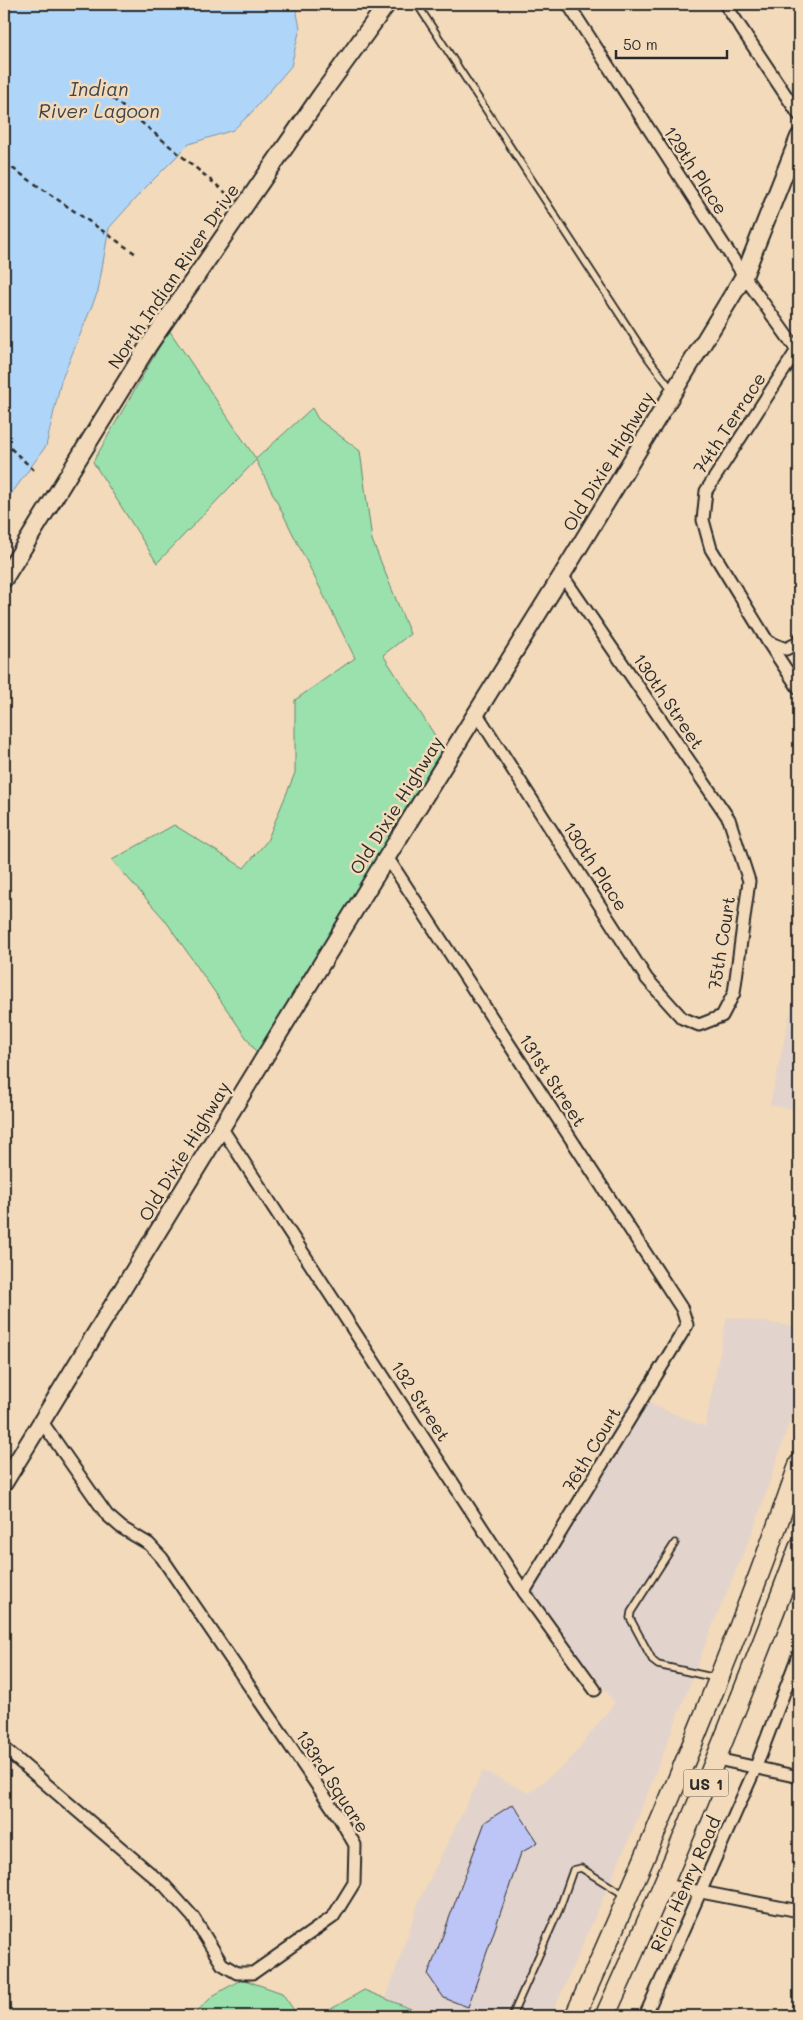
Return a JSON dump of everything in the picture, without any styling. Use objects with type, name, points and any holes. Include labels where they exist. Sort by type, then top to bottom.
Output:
[{"type":"main road","name":"US 1","points":[[575,2016],[628,1897],[718,1679],[774,1535],[799,1464]]},
{"type":"main road","name":"US 1","points":[[605,2016],[664,1885],[754,1666],[799,1547]]},
{"type":"street","name":"North Indian River Drive","points":[[4,579],[148,346],[321,94],[386,4]]},
{"type":"street","name":"129th Place","points":[[568,4],[744,276],[798,351]]},
{"type":"street","points":[[724,4],[799,115]]},
{"type":"street","name":"Old Dixie Highway","points":[[4,1483],[744,276],[799,138]]},
{"type":"street","name":"74th Terrace","points":[[768,642],[711,549],[703,520],[706,491],[798,351]]},
{"type":"street","name":"130th Street","points":[[562,575],[728,818],[740,851]]},
{"type":"street","points":[[768,642],[786,649],[798,644],[799,638]]},
{"type":"street","points":[[768,642],[799,689]]},
{"type":"street","name":"130th Place","points":[[477,714],[648,979],[682,1018],[699,1025]]},
{"type":"street","name":"75th Court","points":[[699,1025],[722,1016],[734,993],[749,881],[740,851]]},
{"type":"street","name":"131st Street","points":[[387,857],[682,1309],[687,1324]]},
{"type":"street","name":"132 Street","points":[[222,1127],[524,1592],[595,1690]]},
{"type":"street","name":"76th Court","points":[[524,1592],[687,1324]]},
{"type":"street","name":"133rd Square","points":[[4,1748],[166,1886],[193,1917],[222,1964],[237,1973],[254,1972],[333,1917],[354,1883],[355,1845],[340,1819],[162,1558],[149,1544],[122,1528],[107,1515],[42,1422]]},
{"type":"street","name":"Rich Henry Road","points":[[646,2016],[755,1769],[799,1653]]},
{"type":"street","points":[[716,1759],[755,1769],[799,1777]]},
{"type":"street","points":[[664,1885],[799,1911]]},
{"type":"lane","points":[[417,4],[648,358],[673,392]]},
{"type":"lane","points":[[675,1543],[631,1612],[630,1618],[653,1661],[658,1665],[718,1679]]},
{"type":"lane","points":[[512,2016],[559,1910],[573,1870],[581,1868],[628,1897]]},
{"type":"path","points":[[99,87],[226,193]]},
{"type":"path","points":[[5,163],[136,254]]},
{"type":"path","points":[[4,442],[36,472]]},
{"type":"shaded area","points":[[799,974],[799,1110],[770,1105]]},
{"type":"shaded area","points":[[727,1317],[799,1327],[799,1392],[756,1523],[714,1622],[633,1830],[551,2016],[422,2016],[416,2011],[386,1999],[420,1899],[483,1771],[529,1793],[568,1762],[615,1703],[527,1586],[632,1396],[705,1427]]},
{"type":"green space","points":[[169,330],[256,459],[312,408],[318,419],[360,451],[372,540],[410,634],[383,655],[443,748],[257,1053],[165,920],[112,860],[174,825],[244,868],[267,841],[295,773],[295,700],[355,658],[256,460],[157,563],[93,462]]},
{"type":"green space","points":[[242,1979],[282,1993],[298,2016],[192,2016],[214,1995]]},
{"type":"green space","points":[[364,1990],[416,2011],[422,2016],[319,2016]]},
{"type":"water","name":"Indian River Lagoon","points":[[4,4],[295,4],[300,28],[291,66],[252,112],[233,130],[189,144],[143,190],[109,228],[98,291],[61,381],[46,446],[4,504]]},
{"type":"building","points":[[513,1804],[538,1842],[521,1853],[468,2007],[444,1998],[428,1975],[485,1822]]}]
